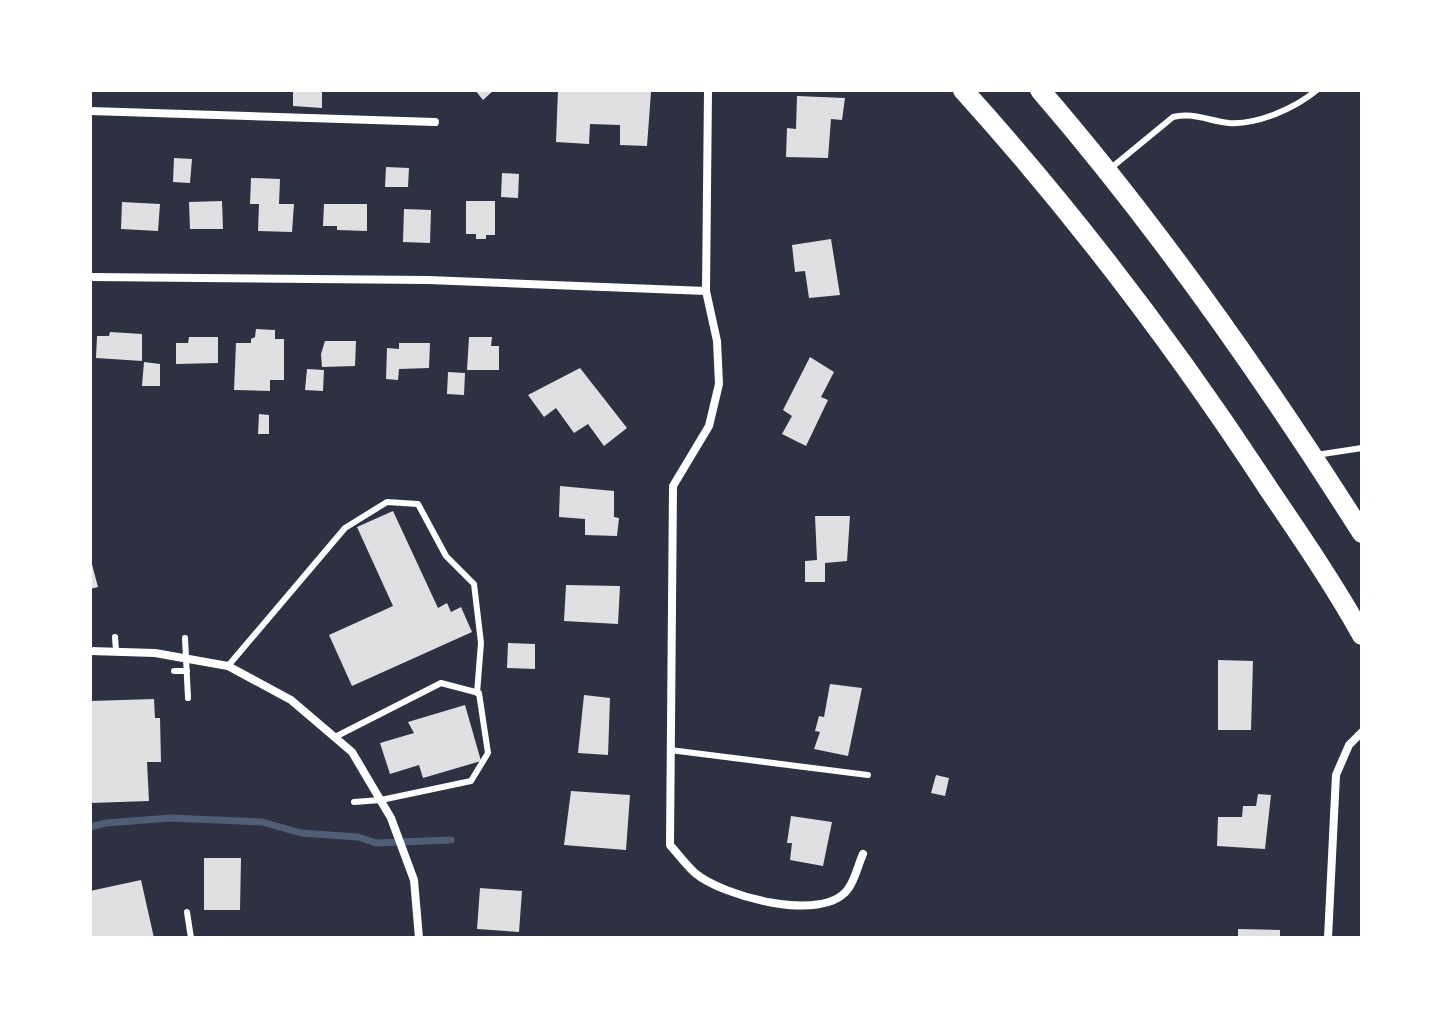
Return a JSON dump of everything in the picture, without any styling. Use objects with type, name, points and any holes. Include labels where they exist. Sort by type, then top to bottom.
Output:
[{"type":"main road","points":[[963,90],[1018,151],[1123,281],[1214,406],[1362,635]]},
{"type":"main road","points":[[1040,90],[1168,247],[1255,369],[1362,533]]},
{"type":"street","points":[[708,90],[706,291],[717,341],[719,384],[709,426],[673,486],[670,845],[695,873],[713,884],[786,906],[824,904],[847,891],[863,854]]},
{"type":"street","points":[[90,111],[435,122]]},
{"type":"street","points":[[90,277],[428,280],[706,291]]},
{"type":"street","points":[[90,651],[155,653],[228,666],[291,700],[335,737],[352,752],[395,828],[414,880],[419,938]]},
{"type":"street","points":[[1328,938],[1336,775],[1349,745],[1362,732]]},
{"type":"lane","points":[[1108,170],[1173,117],[1186,114],[1229,123],[1248,122],[1270,116],[1317,90]]},
{"type":"lane","points":[[1312,456],[1362,448]]},
{"type":"lane","points":[[228,666],[345,528],[387,502],[418,504],[446,556],[474,584],[481,643],[477,693],[488,753],[471,781],[381,800],[354,802]]},
{"type":"lane","points":[[115,637],[116,651]]},
{"type":"lane","points":[[185,638],[188,698]]},
{"type":"lane","points":[[174,671],[187,671]]},
{"type":"lane","points":[[335,737],[441,683],[477,693]]},
{"type":"lane","points":[[670,750],[868,775]]},
{"type":"lane","points":[[187,912],[191,938]]},
{"type":"building","points":[[293,90],[322,90],[322,108],[293,106]]},
{"type":"building","points":[[475,90],[494,90],[483,100]]},
{"type":"building","points":[[558,90],[651,92],[647,146],[620,145],[620,125],[590,124],[589,144],[556,142]]},
{"type":"building","points":[[797,96],[845,98],[842,120],[831,119],[828,158],[786,157],[787,128],[796,129]]},
{"type":"building","points":[[174,158],[192,159],[190,183],[173,182]]},
{"type":"building","points":[[386,167],[409,168],[408,187],[385,187]]},
{"type":"building","points":[[502,173],[519,174],[518,198],[501,197]]},
{"type":"building","points":[[251,178],[280,179],[279,204],[294,204],[292,232],[258,231],[259,204],[250,204]]},
{"type":"building","points":[[222,201],[223,229],[190,229],[189,202]]},
{"type":"building","points":[[466,201],[495,201],[495,235],[476,239],[476,234],[466,234]]},
{"type":"building","points":[[122,202],[160,204],[158,231],[121,229]]},
{"type":"building","points":[[324,204],[367,204],[367,231],[323,226]]},
{"type":"building","points":[[404,209],[431,210],[430,243],[403,242]]},
{"type":"building","points":[[831,239],[840,295],[809,298],[805,271],[795,272],[792,245]]},
{"type":"building","points":[[256,329],[275,330],[275,339],[284,339],[284,380],[270,380],[270,391],[234,390],[236,343],[251,343]]},
{"type":"building","points":[[110,332],[142,334],[142,361],[96,358],[97,336],[109,336]]},
{"type":"building","points":[[189,337],[218,337],[218,363],[176,364],[176,343],[188,343]]},
{"type":"building","points":[[469,337],[492,337],[491,346],[499,346],[499,370],[467,370]]},
{"type":"building","points":[[325,341],[356,341],[355,366],[322,367],[321,354]]},
{"type":"building","points":[[399,343],[430,343],[429,368],[399,369],[398,380],[386,379],[387,348],[399,349]]},
{"type":"building","points":[[810,357],[834,372],[821,397],[828,400],[806,446],[782,434],[792,416],[783,410]]},
{"type":"building","points":[[144,362],[160,364],[160,386],[142,386]]},
{"type":"building","points":[[580,368],[627,428],[604,446],[588,424],[574,433],[556,408],[544,417],[528,395]]},
{"type":"building","points":[[307,369],[324,370],[323,391],[305,390]]},
{"type":"building","points":[[448,372],[465,373],[464,395],[447,394]]},
{"type":"building","points":[[259,414],[269,415],[269,434],[258,434]]},
{"type":"building","points":[[560,486],[614,491],[614,517],[619,518],[617,536],[585,535],[585,519],[559,517]]},
{"type":"building","points":[[393,511],[438,608],[447,603],[451,612],[461,607],[472,632],[352,686],[329,635],[393,606],[357,527]]},
{"type":"building","points":[[815,516],[850,516],[847,561],[825,563],[825,582],[805,582],[805,561],[817,560]]},
{"type":"building","points":[[90,557],[98,587],[90,589]]},
{"type":"building","points":[[566,585],[620,586],[618,624],[564,621]]},
{"type":"building","points":[[508,643],[535,644],[535,669],[507,668]]},
{"type":"building","points":[[1218,660],[1253,661],[1251,730],[1218,730]]},
{"type":"building","points":[[830,684],[862,688],[848,756],[814,749],[820,732],[815,731],[819,716],[824,717]]},
{"type":"building","points":[[584,695],[610,698],[608,755],[578,753]]},
{"type":"building","points":[[154,699],[155,718],[160,718],[161,762],[147,762],[149,801],[90,803],[90,701]]},
{"type":"building","points":[[465,705],[481,761],[423,778],[419,765],[390,774],[380,743],[414,733],[408,722]]},
{"type":"building","points":[[936,775],[949,778],[945,796],[931,793]]},
{"type":"building","points":[[571,791],[630,795],[626,850],[564,845]]},
{"type":"building","points":[[1258,794],[1271,795],[1265,849],[1217,846],[1218,817],[1242,817],[1243,806],[1256,806]]},
{"type":"building","points":[[791,816],[832,822],[823,866],[790,860],[792,843],[787,843]]},
{"type":"building","points":[[204,858],[241,858],[240,910],[204,910]]},
{"type":"building","points":[[141,880],[154,938],[90,938],[90,891]]},
{"type":"building","points":[[480,888],[522,891],[519,932],[477,929]]},
{"type":"building","points":[[1238,929],[1280,930],[1280,938],[1238,938]]},
{"type":"waterway","points":[[90,827],[171,818],[262,822],[301,833],[358,837],[376,843],[451,840]]}]
